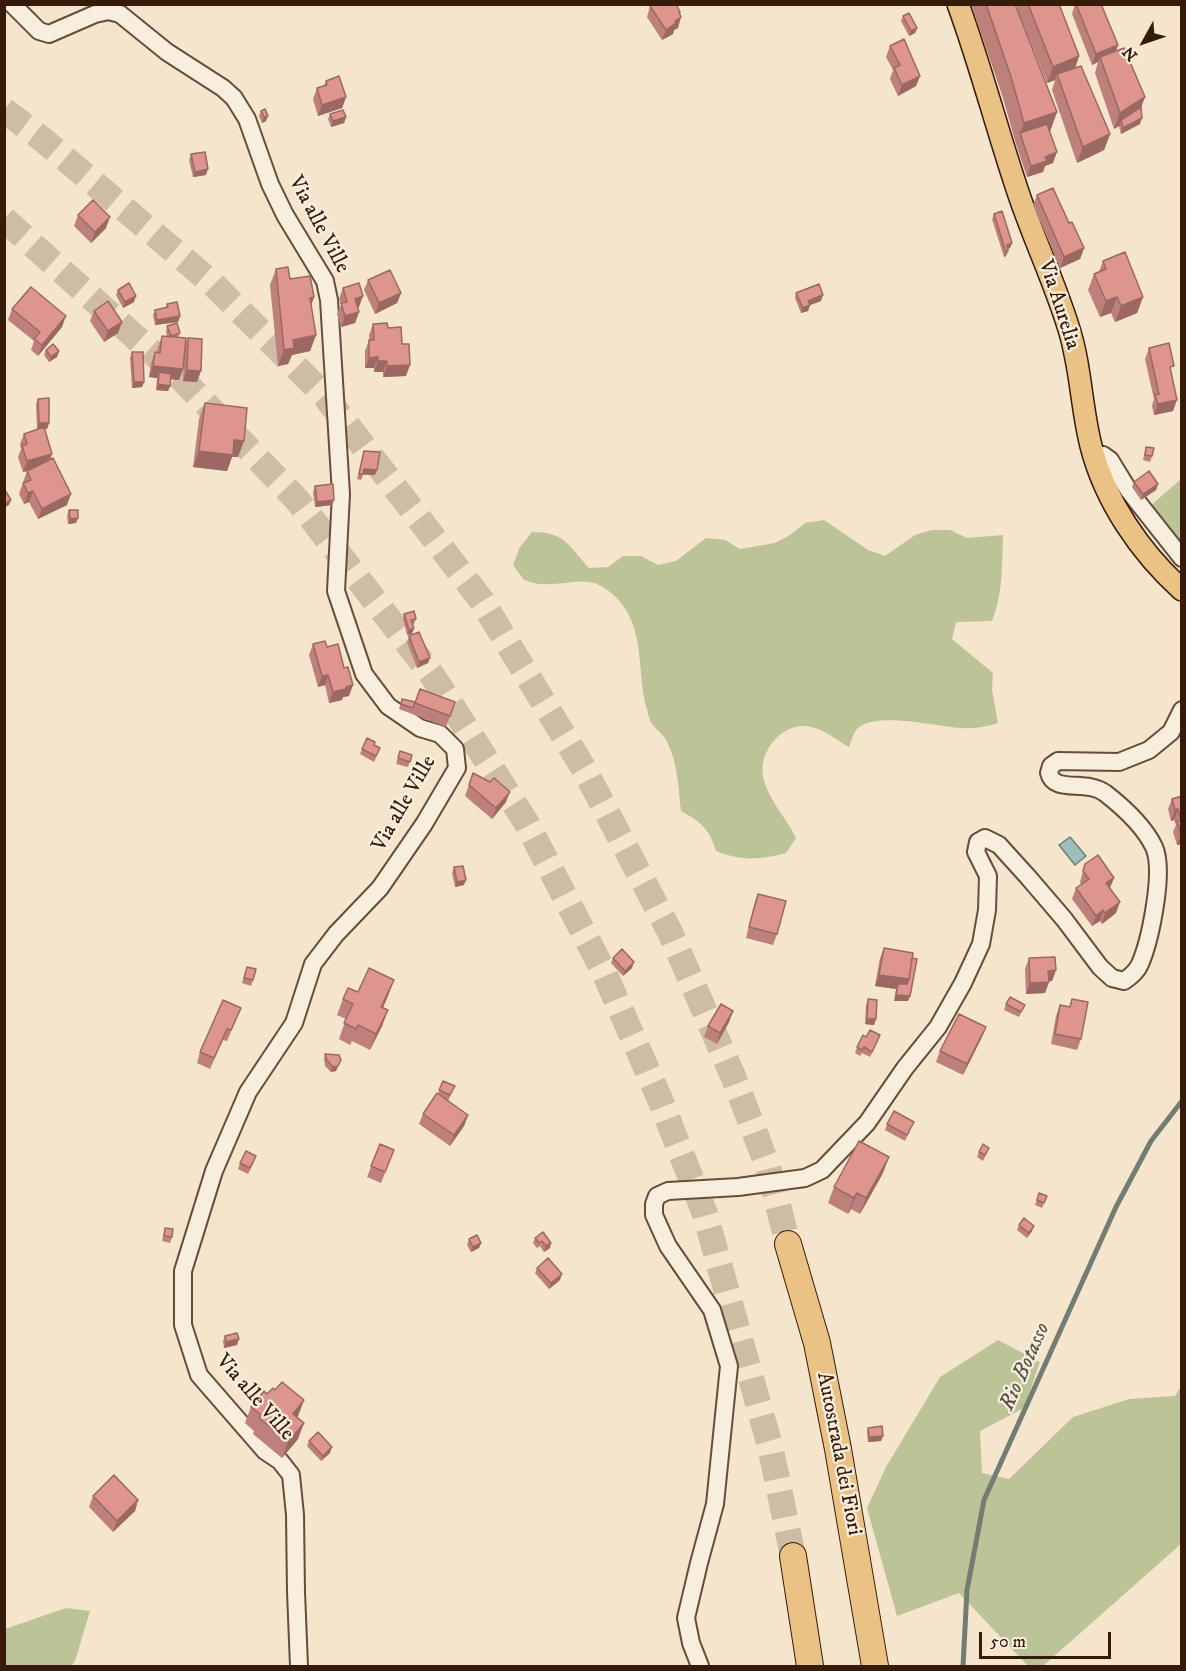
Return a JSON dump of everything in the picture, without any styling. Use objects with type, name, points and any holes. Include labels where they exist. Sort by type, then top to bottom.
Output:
[{"type":"highway","name":"Autostrada dei Fiori","points":[[788,1244],[817,1343],[838,1449],[875,1666]]},
{"type":"highway","points":[[793,1556],[810,1666]]},
{"type":"main road","name":"Via Aurelia","points":[[958,4],[974,48],[1015,185],[1059,295],[1071,335],[1099,472],[1110,497],[1135,537],[1166,575],[1182,590]]},
{"type":"street","name":"Via alle Ville","points":[[12,4],[39,31],[49,34],[95,14],[109,11],[120,14],[167,52],[223,88],[234,98],[247,119],[270,184],[285,215],[325,281],[329,300],[341,494],[336,591],[364,674],[388,706],[420,728],[440,734],[454,748],[457,768],[424,824],[380,888],[336,934],[313,964],[294,1023],[248,1092],[239,1112],[214,1172],[183,1271],[183,1325],[199,1375],[265,1451],[280,1461],[291,1475],[295,1515],[299,1666]]},
{"type":"street","points":[[1094,456],[1103,455],[1110,460],[1129,492],[1182,558]]},
{"type":"street","points":[[700,1666],[691,1643],[687,1618],[715,1504],[729,1366],[712,1310],[668,1246],[654,1215],[657,1196],[668,1191],[738,1187],[805,1178],[822,1170],[867,1123],[905,1068],[938,1027],[963,984],[981,944],[987,910],[988,876],[976,852],[978,842],[985,838],[999,845],[1028,877],[1064,919],[1100,967],[1112,978],[1124,981],[1128,978],[1139,966],[1151,924],[1159,873],[1155,849],[1138,823],[1103,791],[1084,785],[1054,783],[1049,769],[1058,761],[1119,762],[1149,750],[1171,732],[1182,710]]},
{"type":"green space","points":[[1181,479],[1181,545],[1149,507]]},
{"type":"green space","points":[[824,520],[868,550],[885,556],[915,535],[932,530],[950,530],[967,538],[1003,535],[1000,590],[992,621],[956,622],[952,639],[993,673],[992,690],[998,723],[966,728],[906,721],[876,721],[856,730],[849,747],[827,733],[808,726],[785,731],[778,736],[767,751],[763,776],[768,792],[796,838],[786,853],[759,858],[733,857],[716,851],[703,826],[681,811],[677,774],[670,748],[649,718],[637,642],[627,611],[616,598],[594,583],[535,583],[524,580],[513,565],[520,547],[532,532],[559,537],[589,568],[608,567],[623,556],[641,556],[658,565],[676,561],[706,538],[725,540],[740,549],[775,543],[805,523]]},
{"type":"green space","points":[[998,1340],[1040,1362],[1024,1408],[980,1431],[982,1473],[1009,1479],[1073,1417],[1129,1399],[1175,1396],[1181,1387],[1181,1544],[1043,1666],[1028,1666],[959,1593],[897,1616],[867,1508],[886,1467],[940,1377]]},
{"type":"green space","points":[[66,1608],[90,1611],[75,1661],[71,1666],[5,1666],[5,1629]]},
{"type":"water","points":[[1070,837],[1086,856],[1075,865],[1059,845]]},
{"type":"building","points":[[676,4],[681,17],[666,30],[650,6]]},
{"type":"building","points":[[986,4],[1015,4],[1057,112],[1024,123]]},
{"type":"building","points":[[1028,4],[1059,4],[1079,56],[1053,67]]},
{"type":"building","points":[[1076,4],[1101,4],[1118,45],[1096,54]]},
{"type":"building","points":[[909,13],[917,28],[911,31],[903,16]]},
{"type":"building","points":[[904,39],[920,76],[902,85],[894,68],[900,65],[890,46]]},
{"type":"building","points":[[1124,48],[1145,97],[1120,113],[1100,57]]},
{"type":"building","points":[[1081,66],[1110,134],[1083,147],[1057,74]]},
{"type":"building","points":[[339,76],[346,97],[322,105],[317,88],[327,85],[326,81]]},
{"type":"building","points":[[1141,107],[1142,118],[1123,128],[1121,120]]},
{"type":"building","points":[[265,109],[268,116],[264,117],[261,111]]},
{"type":"building","points":[[343,110],[346,117],[333,121],[330,114]]},
{"type":"building","points":[[1047,124],[1057,152],[1045,157],[1047,161],[1031,166],[1020,133]]},
{"type":"building","points":[[205,152],[208,169],[195,172],[191,154]]},
{"type":"building","points":[[1053,188],[1069,223],[1072,222],[1084,248],[1064,257],[1037,195]]},
{"type":"building","points":[[93,200],[110,217],[95,232],[78,215]]},
{"type":"building","points":[[1002,211],[1012,243],[1007,245],[1008,251],[1006,252],[994,214]]},
{"type":"building","points":[[1125,252],[1143,297],[1121,306],[1117,297],[1106,301],[1094,274],[1106,269],[1103,261]]},
{"type":"building","points":[[288,267],[290,279],[310,276],[314,297],[310,298],[316,335],[293,340],[294,348],[284,350],[276,269]]},
{"type":"building","points":[[390,270],[401,293],[379,303],[368,280]]},
{"type":"building","points":[[129,283],[136,296],[125,302],[118,290]]},
{"type":"building","points":[[359,283],[363,296],[355,299],[359,312],[345,316],[341,303],[347,302],[343,288]]},
{"type":"building","points":[[819,284],[823,295],[808,301],[810,305],[803,308],[796,293]]},
{"type":"building","points":[[31,287],[66,316],[42,345],[34,339],[40,332],[12,309]]},
{"type":"building","points":[[108,301],[122,322],[108,331],[94,311]]},
{"type":"building","points":[[177,302],[180,316],[157,320],[155,310]]},
{"type":"building","points":[[177,323],[180,333],[171,336],[167,326]]},
{"type":"building","points":[[387,323],[388,328],[401,327],[402,344],[409,344],[410,365],[387,366],[387,361],[378,361],[378,357],[369,358],[369,340],[374,340],[373,324]]},
{"type":"building","points":[[162,336],[186,338],[183,369],[153,366],[155,352],[160,353]]},
{"type":"building","points":[[188,338],[202,339],[201,371],[187,370]]},
{"type":"building","points":[[1169,343],[1174,366],[1170,367],[1177,400],[1158,404],[1155,395],[1159,394],[1149,348]]},
{"type":"building","points":[[53,344],[59,351],[51,357],[46,350]]},
{"type":"building","points":[[132,352],[143,352],[144,382],[134,382]]},
{"type":"building","points":[[159,372],[171,374],[170,386],[158,384]]},
{"type":"building","points":[[49,398],[49,423],[39,423],[38,399]]},
{"type":"building","points":[[205,403],[247,408],[244,441],[234,440],[233,455],[199,451]]},
{"type":"building","points":[[44,427],[52,454],[27,461],[22,446],[27,444],[24,434]]},
{"type":"building","points":[[1146,447],[1154,448],[1152,456],[1145,455]]},
{"type":"building","points":[[364,451],[380,452],[377,470],[364,469],[363,474],[359,474]]},
{"type":"building","points":[[53,458],[71,494],[42,509],[33,491],[28,493],[23,483],[31,480],[27,471]]},
{"type":"building","points":[[1149,471],[1158,484],[1143,494],[1134,482]]},
{"type":"building","points":[[333,484],[334,500],[317,502],[315,486]]},
{"type":"building","points":[[4,491],[11,500],[4,504]]},
{"type":"building","points":[[69,510],[78,510],[78,518],[70,519]]},
{"type":"building","points":[[414,611],[416,619],[411,620],[414,628],[409,630],[404,614]]},
{"type":"building","points":[[419,632],[430,658],[419,662],[409,636]]},
{"type":"building","points":[[325,641],[327,647],[338,644],[344,668],[348,667],[353,685],[346,689],[333,692],[328,675],[322,676],[313,644]]},
{"type":"building","points":[[420,689],[455,702],[450,716],[415,703]]},
{"type":"building","points":[[402,699],[415,702],[413,708],[401,704]]},
{"type":"building","points":[[367,738],[380,748],[376,756],[362,749]]},
{"type":"building","points":[[400,751],[412,755],[410,762],[398,758]]},
{"type":"building","points":[[473,773],[490,782],[494,778],[510,792],[496,808],[469,785]]},
{"type":"building","points":[[1182,796],[1181,835],[1177,821],[1181,820],[1172,799]]},
{"type":"building","points":[[1098,855],[1114,878],[1106,883],[1120,902],[1105,913],[1103,910],[1096,916],[1076,888],[1089,879],[1083,871],[1085,864]]},
{"type":"building","points":[[463,866],[466,880],[457,882],[454,867]]},
{"type":"building","points":[[758,894],[786,901],[777,934],[749,927]]},
{"type":"building","points":[[884,948],[913,953],[909,979],[879,975]]},
{"type":"building","points":[[622,949],[634,962],[625,971],[613,958]]},
{"type":"building","points":[[1055,957],[1056,970],[1048,971],[1049,982],[1030,983],[1029,958]]},
{"type":"building","points":[[912,958],[917,959],[910,996],[896,995],[898,984],[907,984]]},
{"type":"building","points":[[247,967],[256,969],[253,980],[244,978]]},
{"type":"building","points":[[369,968],[394,980],[381,1007],[388,1010],[376,1034],[358,1025],[356,1029],[344,1023],[353,1004],[343,999],[348,988],[358,992]]},
{"type":"building","points":[[1010,997],[1025,1005],[1021,1012],[1006,1004]]},
{"type":"building","points":[[868,999],[877,1000],[876,1019],[867,1019]]},
{"type":"building","points":[[1072,999],[1088,1002],[1081,1039],[1055,1034],[1060,1005],[1070,1007]]},
{"type":"building","points":[[223,1000],[241,1008],[231,1030],[227,1029],[214,1058],[200,1052]]},
{"type":"building","points":[[721,1004],[733,1011],[720,1033],[708,1026]]},
{"type":"building","points":[[959,1014],[986,1027],[967,1064],[940,1051]]},
{"type":"building","points":[[870,1030],[880,1035],[872,1052],[864,1047],[862,1050],[857,1047],[863,1035],[866,1037]]},
{"type":"building","points":[[325,1054],[339,1055],[341,1060],[338,1066],[333,1067]]},
{"type":"building","points":[[443,1081],[455,1086],[450,1095],[439,1090]]},
{"type":"building","points":[[437,1093],[468,1115],[454,1135],[423,1114]]},
{"type":"building","points":[[894,1111],[914,1122],[907,1135],[887,1124]]},
{"type":"building","points":[[859,1141],[889,1157],[866,1198],[857,1193],[854,1198],[834,1187]]},
{"type":"building","points":[[380,1144],[394,1150],[385,1172],[371,1166]]},
{"type":"building","points":[[983,1144],[989,1148],[985,1155],[979,1152]]},
{"type":"building","points":[[246,1151],[256,1156],[250,1168],[240,1163]]},
{"type":"building","points":[[1039,1193],[1047,1196],[1044,1203],[1037,1200]]},
{"type":"building","points":[[1024,1218],[1034,1226],[1029,1233],[1019,1225]]},
{"type":"building","points":[[165,1228],[173,1229],[172,1237],[164,1236]]},
{"type":"building","points":[[543,1232],[551,1243],[546,1246],[535,1238]]},
{"type":"building","points":[[477,1235],[481,1243],[473,1247],[469,1239]]},
{"type":"building","points":[[548,1258],[562,1274],[551,1283],[537,1268]]},
{"type":"building","points":[[237,1333],[239,1339],[226,1342],[225,1336]]},
{"type":"building","points":[[282,1382],[304,1400],[293,1414],[304,1423],[288,1442],[259,1418],[261,1415],[251,1407],[264,1391],[267,1394],[273,1388],[275,1390]]},
{"type":"building","points":[[882,1426],[883,1436],[869,1437],[868,1428]]},
{"type":"building","points":[[318,1432],[332,1447],[323,1456],[309,1441]]},
{"type":"building","points":[[114,1475],[138,1500],[117,1521],[93,1496]]},
{"type":"waterway","name":"Rio Botasso","points":[[963,1666],[967,1590],[984,1500],[1116,1207],[1151,1141],[1182,1101]]},
{"type":"tunnel","points":[[4,110],[42,139],[213,284],[325,396],[482,601],[584,769],[670,932],[733,1076],[768,1167],[788,1244]]},
{"type":"tunnel","points":[[4,219],[183,380],[298,501],[432,675],[526,822],[603,970],[659,1097],[705,1214],[770,1446],[793,1556]]}]
